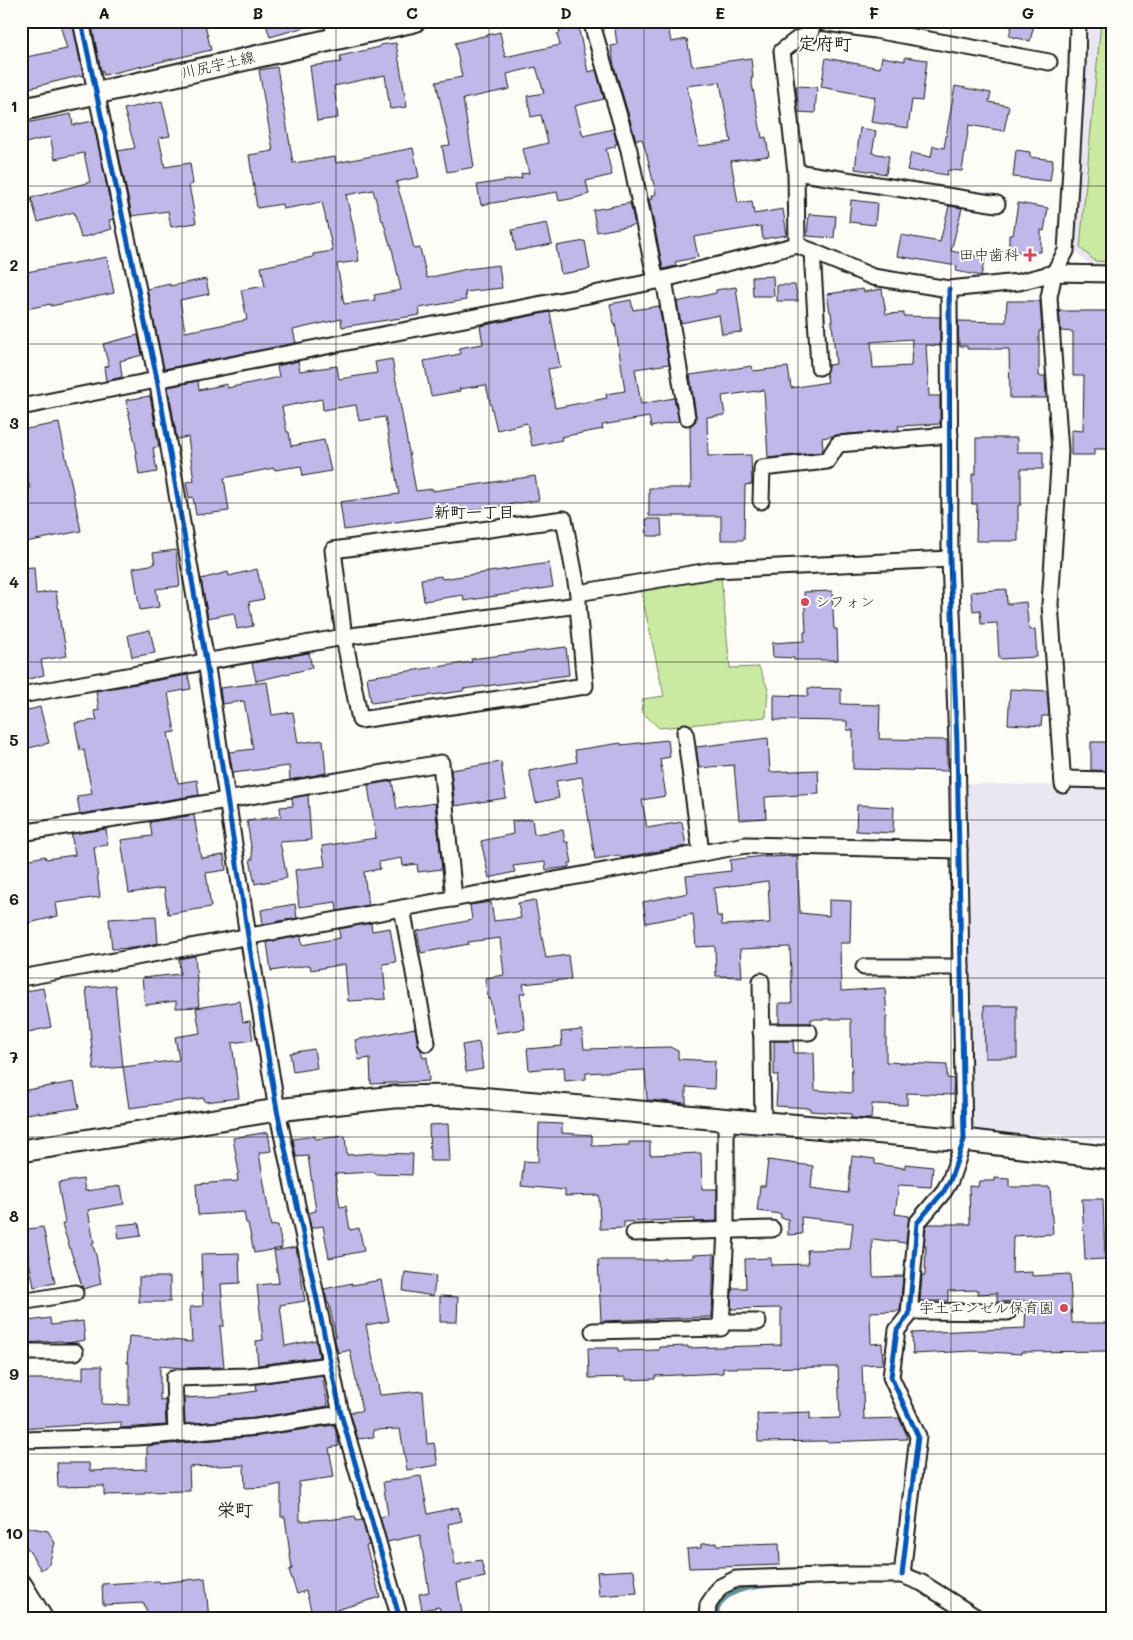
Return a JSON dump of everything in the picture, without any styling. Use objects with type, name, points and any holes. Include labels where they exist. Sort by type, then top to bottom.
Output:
[{"type":"street","points":[[81,21],[98,93],[157,379],[206,661],[277,1110],[341,1414],[400,1619]]},
{"type":"street","name":"川尻宇土線","points":[[21,110],[98,93],[334,30],[414,21]]},
{"type":"street","points":[[591,21],[629,150],[660,280],[687,417]]},
{"type":"street","points":[[797,245],[796,172],[782,51],[799,38],[810,35],[813,21],[874,30],[1049,62]]},
{"type":"street","points":[[1078,21],[1066,251],[1054,273],[1049,297],[1060,451],[1050,604],[1063,782],[1112,780]]},
{"type":"street","points":[[796,172],[997,204]]},
{"type":"street","points":[[21,406],[660,280],[797,245],[873,278],[949,289],[1019,282],[1054,273],[1112,274]]},
{"type":"street","points":[[812,251],[819,367]]},
{"type":"street","points":[[902,1575],[918,1436],[891,1377],[897,1330],[910,1315],[918,1224],[950,1181],[964,1140],[957,743],[950,559],[949,289]]},
{"type":"street","points":[[761,501],[762,468],[828,461],[838,444],[950,435]]},
{"type":"street","points":[[564,519],[578,599],[585,686],[360,720],[344,636],[333,550],[564,519]]},
{"type":"street","points":[[21,695],[344,636],[578,599],[714,570],[950,559]]},
{"type":"street","points":[[684,732],[701,853]]},
{"type":"street","points":[[21,833],[441,763],[454,899]]},
{"type":"street","points":[[21,978],[746,845],[959,850]]},
{"type":"street","points":[[402,908],[427,1043]]},
{"type":"street","points":[[864,967],[961,967]]},
{"type":"street","points":[[761,981],[763,1122]]},
{"type":"street","points":[[761,1032],[809,1032]]},
{"type":"street","points":[[21,1151],[277,1110],[394,1097],[455,1096],[964,1140],[1112,1158]]},
{"type":"street","points":[[593,1331],[721,1328],[726,1230],[726,1119]]},
{"type":"street","points":[[634,1233],[772,1229]]},
{"type":"street","points":[[21,1302],[75,1293]]},
{"type":"street","points":[[910,1311],[1008,1312]]},
{"type":"street","points":[[722,1322],[758,1322]]},
{"type":"street","points":[[21,1352],[75,1352]]},
{"type":"street","points":[[176,1434],[174,1378],[248,1376],[330,1365]]},
{"type":"street","points":[[21,1440],[176,1434],[257,1427],[341,1414]]},
{"type":"street","points":[[707,1619],[708,1605],[720,1587],[736,1579],[846,1575],[902,1575],[922,1583],[979,1619]]},
{"type":"street","points":[[21,1586],[42,1619]]},
{"type":"shaded area","points":[[1089,21],[1112,21],[1112,267],[1092,267],[1074,250]]},
{"type":"shaded area","points":[[958,784],[1112,786],[1112,1142],[1058,1135],[995,1134],[964,1140]]},
{"type":"green space","points":[[1101,21],[1112,21],[1112,262],[1095,261],[1080,248]]},
{"type":"green space","points":[[721,576],[730,668],[759,667],[768,689],[766,717],[659,728],[641,711],[643,699],[664,696],[640,587]]},
{"type":"building","points":[[59,21],[72,21],[83,75],[21,90],[21,58],[67,49]]},
{"type":"building","points":[[91,21],[204,21],[211,50],[104,75],[101,71]]},
{"type":"building","points":[[265,21],[312,21],[312,25],[270,37]]},
{"type":"building","points":[[557,21],[577,21],[588,72],[596,70],[604,99],[575,106],[583,136],[613,129],[617,144],[615,144],[615,147],[606,149],[612,175],[586,181],[589,194],[575,198],[559,201],[557,192],[481,205],[477,185],[522,178],[521,174],[529,173],[523,149],[548,143],[541,115],[531,117],[527,96],[544,93],[536,67],[507,74],[510,89],[463,99],[474,167],[447,172],[442,146],[450,145],[436,82],[462,77],[455,43],[500,32],[505,57],[560,45],[557,34],[560,33]]},
{"type":"building","points":[[614,21],[667,21],[671,42],[687,39],[692,66],[751,58],[753,78],[751,78],[762,138],[766,137],[769,156],[731,161],[738,203],[752,201],[754,214],[783,209],[787,235],[763,239],[761,226],[694,237],[698,257],[675,262],[676,266],[663,269],[649,199],[652,199],[651,196],[656,194],[642,139],[636,140],[614,66],[611,46],[617,45]],"holes":[[[720,82],[731,142],[699,146],[687,86]]]},
{"type":"building","points":[[1013,21],[1035,21],[1030,41],[1009,36]]},
{"type":"building","points":[[396,43],[407,107],[390,109],[385,75],[334,86],[338,118],[317,121],[310,66],[341,62],[340,56],[380,47],[380,45]]},
{"type":"building","points":[[882,57],[905,61],[905,57],[927,60],[922,101],[912,100],[908,128],[871,122],[875,97],[821,87],[826,58],[880,68]]},
{"type":"building","points":[[277,67],[293,163],[335,157],[336,163],[413,148],[419,177],[396,182],[414,249],[420,248],[427,278],[467,269],[499,265],[502,288],[465,292],[466,300],[419,308],[420,315],[342,327],[341,319],[293,330],[296,343],[164,369],[147,289],[206,279],[209,294],[180,300],[185,332],[247,320],[241,290],[265,286],[261,267],[313,257],[313,254],[333,251],[322,202],[283,209],[282,204],[257,208],[249,155],[273,151],[259,70]],"holes":[[[373,190],[391,244],[401,290],[374,295],[375,300],[344,304],[337,264],[359,261],[346,195]]]},
{"type":"building","points":[[796,86],[817,87],[815,113],[798,112]]},
{"type":"building","points":[[955,86],[991,93],[989,102],[1009,106],[1004,131],[969,125],[962,171],[948,170],[947,175],[907,170],[911,153],[931,157],[933,146],[944,148]]},
{"type":"building","points":[[162,101],[170,136],[159,138],[165,167],[190,163],[193,184],[189,185],[196,223],[171,227],[168,211],[132,216],[118,151],[135,148],[124,109]]},
{"type":"building","points":[[71,114],[73,125],[93,121],[114,219],[109,220],[112,229],[81,238],[74,212],[38,222],[31,198],[90,182],[84,153],[55,159],[50,137],[21,144],[21,124]]},
{"type":"building","points":[[860,128],[876,131],[872,153],[889,156],[886,174],[855,169]]},
{"type":"building","points":[[1016,150],[1030,152],[1030,157],[1053,160],[1050,181],[1013,177]]},
{"type":"building","points":[[851,200],[877,203],[875,225],[849,222]]},
{"type":"building","points":[[630,203],[635,225],[597,232],[593,210]]},
{"type":"building","points":[[1018,203],[1048,208],[1044,231],[1041,230],[1041,252],[1009,252],[1009,235],[1013,235]]},
{"type":"building","points":[[949,206],[962,208],[951,251],[985,258],[981,276],[956,271],[957,266],[897,256],[901,235],[940,242]]},
{"type":"building","points":[[809,214],[836,216],[834,238],[807,236]]},
{"type":"building","points":[[547,223],[552,244],[516,251],[512,230]]},
{"type":"building","points":[[585,241],[590,269],[561,274],[556,246]]},
{"type":"building","points":[[107,257],[114,293],[21,310],[21,273]]},
{"type":"building","points":[[773,276],[774,296],[753,296],[752,277]]},
{"type":"building","points":[[777,285],[795,285],[798,301],[777,301]]},
{"type":"building","points":[[736,287],[742,332],[722,334],[719,315],[681,323],[677,302],[716,293],[716,290]]},
{"type":"building","points":[[863,289],[864,292],[882,289],[886,314],[904,313],[904,316],[940,317],[940,346],[926,345],[929,396],[940,396],[940,424],[898,426],[899,430],[837,435],[822,438],[822,452],[768,458],[764,390],[722,396],[725,415],[707,417],[708,456],[751,455],[752,484],[745,485],[744,540],[721,540],[721,516],[649,516],[649,488],[691,488],[690,426],[696,421],[696,416],[690,375],[752,366],[753,371],[788,367],[791,388],[828,382],[826,373],[828,365],[836,364],[831,312],[827,294]],"holes":[[[912,339],[911,366],[873,368],[871,342]]]},
{"type":"building","points":[[631,300],[633,310],[659,306],[669,364],[635,369],[641,404],[674,398],[679,421],[651,427],[649,417],[602,425],[603,429],[561,437],[562,440],[532,446],[527,423],[497,430],[486,385],[431,396],[424,361],[460,354],[459,348],[483,344],[480,326],[550,312],[560,367],[548,369],[555,408],[607,398],[606,394],[625,391],[615,323],[610,304]]},
{"type":"building","points":[[1007,301],[1040,301],[1042,331],[1039,331],[1039,376],[1045,376],[1046,398],[1010,398],[1009,349],[967,349],[967,346],[959,346],[958,321],[1006,322]]},
{"type":"building","points":[[1059,311],[1112,311],[1112,449],[1094,449],[1094,455],[1071,455],[1071,430],[1083,431],[1084,376],[1073,376],[1073,332],[1061,331]]},
{"type":"building","points":[[138,335],[142,355],[120,361],[122,377],[106,381],[104,367],[109,366],[103,344]]},
{"type":"building","points":[[392,359],[416,491],[433,489],[433,491],[535,476],[539,500],[344,530],[340,502],[399,494],[385,417],[359,421],[356,405],[323,410],[322,399],[282,407],[291,446],[324,440],[331,471],[303,476],[301,466],[275,470],[274,468],[224,478],[229,511],[196,515],[193,497],[189,498],[186,482],[194,481],[188,437],[177,439],[168,387],[198,381],[199,390],[227,384],[227,388],[279,377],[277,366],[298,361],[300,371],[337,366],[339,379],[377,373],[375,362]]},
{"type":"building","points":[[150,396],[159,447],[153,448],[157,472],[139,475],[137,453],[126,400]]},
{"type":"building","points":[[59,423],[81,531],[21,543],[21,491],[30,489],[21,446],[21,430]]},
{"type":"building","points":[[976,438],[1017,438],[1017,452],[1043,452],[1043,469],[1021,469],[1018,541],[976,541],[977,504],[972,504],[972,474],[976,474]]},
{"type":"building","points":[[646,519],[661,519],[662,536],[647,536]]},
{"type":"building","points":[[176,550],[180,586],[156,589],[159,607],[140,610],[133,568],[155,564],[153,553]]},
{"type":"building","points":[[549,563],[553,587],[464,601],[463,595],[424,601],[421,579],[441,576],[442,579]]},
{"type":"building","points":[[34,567],[36,594],[56,591],[67,656],[41,660],[44,675],[21,681],[21,568]]},
{"type":"building","points":[[257,569],[264,599],[249,602],[253,626],[237,629],[234,613],[208,618],[201,579],[228,572],[229,576]]},
{"type":"building","points":[[1006,589],[1007,604],[1026,602],[1029,630],[1035,629],[1037,657],[999,659],[997,623],[981,624],[980,610],[973,611],[971,592]]},
{"type":"building","points":[[832,591],[834,629],[837,629],[838,660],[794,660],[794,658],[773,657],[772,643],[804,641],[804,632],[806,632],[804,592]]},
{"type":"building","points":[[150,630],[155,653],[132,657],[128,635]]},
{"type":"building","points":[[566,647],[569,675],[371,703],[367,677],[472,662],[471,659]]},
{"type":"building","points":[[309,653],[312,668],[256,681],[252,663]]},
{"type":"building","points":[[188,675],[191,689],[168,693],[175,732],[168,733],[178,783],[197,780],[199,795],[80,814],[77,796],[92,794],[84,750],[80,751],[75,723],[97,720],[94,711],[99,710],[96,691]]},
{"type":"building","points":[[267,682],[272,715],[293,712],[298,743],[323,740],[326,773],[290,780],[289,766],[233,773],[229,752],[253,749],[244,701],[222,704],[220,688]]},
{"type":"building","points":[[808,688],[841,689],[841,704],[880,705],[879,739],[947,740],[947,771],[853,769],[853,730],[847,730],[847,721],[774,720],[774,695],[808,696]]},
{"type":"building","points":[[1010,689],[1047,691],[1049,716],[1042,716],[1041,726],[1008,724]]},
{"type":"building","points":[[40,707],[49,743],[21,750],[21,712]]},
{"type":"building","points":[[768,738],[770,772],[818,770],[819,794],[765,797],[766,818],[739,820],[734,765],[699,768],[696,747]]},
{"type":"building","points":[[668,740],[670,757],[660,759],[666,796],[642,800],[647,828],[682,822],[686,846],[621,858],[620,855],[595,859],[582,777],[556,781],[559,798],[536,803],[529,771],[577,762],[575,750],[621,743],[621,745]]},
{"type":"building","points":[[1091,742],[1112,742],[1112,771],[1091,770]]},
{"type":"building","points":[[501,762],[506,798],[455,806],[451,770]]},
{"type":"building","points":[[392,781],[397,809],[435,803],[442,869],[418,872],[417,864],[403,866],[402,858],[379,862],[380,869],[364,872],[368,905],[337,911],[336,902],[299,907],[295,870],[325,866],[322,846],[376,838],[368,785]]},
{"type":"building","points":[[308,795],[311,840],[280,842],[287,878],[255,884],[250,859],[253,859],[247,821],[281,816],[280,807],[293,806],[292,798]]},
{"type":"building","points":[[857,805],[894,807],[893,833],[856,831]]},
{"type":"building","points":[[194,815],[201,858],[224,855],[226,870],[206,873],[211,907],[168,914],[164,888],[129,893],[121,840],[152,836],[150,822]]},
{"type":"building","points":[[532,819],[534,834],[563,830],[565,842],[568,842],[572,863],[569,863],[569,867],[546,870],[545,862],[513,866],[515,872],[489,878],[481,841],[513,834],[512,821]]},
{"type":"building","points":[[106,829],[108,845],[94,847],[100,897],[56,903],[58,916],[21,925],[21,861],[45,856],[46,859],[75,855],[71,834]]},
{"type":"building","points":[[763,856],[797,856],[800,913],[829,916],[829,900],[851,901],[850,943],[840,943],[841,991],[885,988],[887,1018],[886,1062],[947,1065],[947,1078],[954,1079],[953,1095],[907,1093],[907,1105],[872,1104],[871,1119],[851,1118],[851,1114],[810,1111],[810,1108],[776,1106],[778,1075],[774,1075],[774,1041],[793,1041],[794,1053],[814,1053],[815,1090],[852,1093],[851,1019],[811,1019],[811,1023],[779,1023],[779,1003],[792,1003],[790,947],[740,949],[742,977],[716,976],[715,946],[696,947],[693,914],[646,923],[643,902],[688,893],[686,876],[731,871],[730,860]],"holes":[[[768,881],[770,923],[722,925],[721,916],[717,916],[714,888]]]},
{"type":"building","points":[[535,900],[546,958],[568,955],[571,979],[523,984],[525,993],[520,994],[525,1029],[496,1033],[485,978],[504,975],[500,938],[468,942],[469,944],[421,953],[417,931],[472,920],[470,905],[491,902],[494,921],[521,918],[518,903]]},
{"type":"building","points":[[295,904],[297,918],[263,924],[261,910]]},
{"type":"building","points":[[156,916],[158,943],[134,948],[112,949],[109,919]]},
{"type":"building","points":[[371,923],[372,931],[390,928],[396,962],[383,964],[386,999],[348,1001],[345,964],[311,970],[310,965],[271,971],[267,942],[301,936],[302,945],[340,938],[339,929]]},
{"type":"building","points":[[195,956],[199,1007],[176,1008],[176,1001],[145,1005],[142,978],[180,974],[179,959]]},
{"type":"building","points":[[115,985],[123,1067],[94,1070],[86,988]]},
{"type":"building","points":[[43,988],[51,1027],[24,1033],[21,1020],[21,992]]},
{"type":"building","points":[[240,1001],[243,1022],[250,1021],[253,1040],[232,1043],[239,1098],[205,1102],[204,1098],[129,1108],[123,1067],[179,1060],[175,1037],[200,1033],[196,1008]]},
{"type":"building","points":[[984,1006],[1017,1006],[1017,1058],[985,1058]]},
{"type":"building","points":[[415,1028],[423,1058],[427,1057],[429,1081],[371,1084],[370,1058],[359,1060],[355,1040]]},
{"type":"building","points":[[582,1030],[584,1049],[670,1047],[678,1051],[678,1059],[715,1061],[714,1089],[686,1087],[686,1103],[647,1100],[645,1070],[586,1073],[586,1079],[565,1081],[564,1067],[529,1070],[527,1049],[562,1046],[561,1032]]},
{"type":"building","points":[[479,1042],[483,1069],[466,1072],[462,1045]]},
{"type":"building","points":[[314,1049],[317,1068],[293,1072],[290,1053]]},
{"type":"building","points":[[74,1082],[79,1108],[21,1115],[21,1091]]},
{"type":"building","points":[[539,1123],[562,1124],[562,1133],[592,1135],[592,1146],[629,1145],[629,1142],[650,1142],[650,1155],[701,1153],[702,1189],[717,1189],[717,1221],[695,1222],[695,1219],[624,1222],[624,1228],[600,1229],[599,1195],[565,1196],[565,1190],[521,1186],[524,1161],[538,1162]]},
{"type":"building","points":[[448,1124],[450,1161],[430,1161],[429,1125]]},
{"type":"building","points":[[268,1132],[271,1151],[259,1153],[271,1226],[278,1225],[282,1248],[254,1253],[244,1212],[198,1215],[196,1184],[238,1181],[237,1174],[239,1173],[233,1138]]},
{"type":"building","points":[[315,1136],[315,1139],[345,1136],[347,1155],[375,1153],[413,1154],[412,1175],[375,1174],[375,1172],[335,1174],[340,1207],[346,1206],[350,1230],[359,1228],[364,1251],[329,1258],[323,1226],[311,1228],[308,1213],[316,1211],[308,1156],[296,1157],[293,1139]]},
{"type":"building","points":[[852,1156],[875,1159],[875,1164],[905,1168],[905,1164],[933,1167],[931,1187],[899,1185],[895,1214],[909,1216],[906,1243],[872,1239],[873,1277],[903,1276],[900,1311],[870,1312],[871,1344],[882,1343],[883,1364],[862,1365],[864,1419],[899,1418],[907,1439],[758,1442],[757,1414],[810,1412],[810,1419],[840,1418],[838,1367],[723,1368],[723,1373],[655,1376],[655,1379],[626,1380],[626,1377],[589,1378],[588,1348],[618,1348],[618,1351],[659,1350],[659,1347],[781,1345],[781,1308],[731,1309],[732,1288],[746,1288],[745,1259],[771,1258],[771,1265],[808,1264],[807,1250],[850,1249],[853,1223],[801,1217],[802,1234],[788,1235],[788,1219],[781,1218],[781,1214],[757,1211],[760,1186],[765,1186],[768,1160],[813,1166],[811,1188],[848,1193]]},
{"type":"building","points":[[995,1178],[1009,1179],[1009,1187],[1050,1187],[1053,1234],[1013,1236],[1012,1273],[1032,1272],[1032,1276],[1070,1274],[1072,1323],[1109,1323],[1110,1351],[1021,1352],[1021,1354],[972,1351],[913,1354],[912,1333],[1025,1328],[1026,1301],[997,1302],[997,1293],[978,1294],[978,1290],[948,1291],[948,1301],[920,1301],[922,1275],[925,1275],[926,1246],[924,1246],[926,1227],[928,1224],[970,1224],[969,1186],[978,1187],[979,1181],[995,1181]]},
{"type":"building","points":[[83,1179],[85,1191],[121,1186],[124,1204],[88,1210],[94,1243],[92,1243],[101,1284],[83,1289],[62,1224],[65,1223],[58,1183]]},
{"type":"building","points":[[1082,1199],[1103,1199],[1105,1259],[1085,1260]]},
{"type":"building","points":[[139,1223],[141,1236],[119,1239],[117,1225]]},
{"type":"building","points":[[43,1227],[55,1283],[34,1287],[27,1250],[21,1251],[21,1230]]},
{"type":"building","points":[[296,1247],[305,1301],[280,1305],[285,1346],[316,1340],[319,1357],[258,1365],[256,1341],[263,1340],[257,1285],[279,1283],[274,1251]]},
{"type":"building","points":[[239,1253],[240,1283],[221,1284],[224,1326],[220,1326],[224,1367],[182,1368],[160,1366],[160,1400],[165,1399],[166,1425],[121,1428],[121,1422],[21,1429],[21,1379],[83,1379],[83,1366],[102,1366],[102,1404],[129,1405],[129,1363],[127,1363],[129,1336],[192,1342],[190,1307],[203,1306],[201,1254]]},
{"type":"building","points":[[714,1254],[712,1317],[601,1321],[598,1260],[663,1260],[693,1258],[693,1255]]},
{"type":"building","points":[[405,1272],[436,1276],[433,1296],[403,1291]]},
{"type":"building","points":[[139,1277],[170,1277],[170,1302],[139,1302]]},
{"type":"building","points":[[381,1280],[389,1321],[366,1325],[380,1395],[423,1391],[427,1444],[434,1443],[438,1465],[407,1470],[400,1429],[373,1430],[374,1437],[358,1439],[350,1412],[362,1411],[350,1350],[338,1353],[329,1304],[324,1289],[352,1283],[352,1285]]},
{"type":"building","points":[[440,1296],[458,1297],[457,1322],[440,1322]]},
{"type":"building","points":[[50,1318],[51,1325],[83,1321],[85,1340],[68,1343],[61,1341],[21,1343],[21,1322]]},
{"type":"building","points":[[322,1375],[328,1406],[256,1418],[185,1424],[184,1398],[221,1396],[257,1391],[256,1384]]},
{"type":"building","points":[[334,1425],[339,1446],[329,1448],[334,1477],[299,1482],[300,1521],[328,1520],[355,1516],[356,1521],[362,1520],[369,1545],[366,1546],[380,1597],[313,1617],[306,1591],[297,1594],[289,1570],[292,1569],[285,1517],[281,1517],[281,1484],[268,1487],[245,1488],[244,1465],[189,1467],[190,1491],[104,1495],[104,1486],[58,1487],[57,1463],[89,1463],[90,1471],[147,1469],[147,1446],[258,1436]]},
{"type":"building","points":[[421,1476],[428,1514],[458,1507],[462,1521],[448,1524],[455,1565],[481,1560],[485,1577],[457,1583],[463,1619],[442,1619],[439,1607],[422,1610],[419,1594],[429,1592],[420,1535],[387,1542],[380,1517],[388,1515],[383,1482]]},
{"type":"building","points":[[27,1527],[48,1531],[55,1543],[49,1564],[41,1570],[21,1538],[21,1532]]},
{"type":"building","points":[[717,1543],[717,1545],[779,1543],[780,1565],[689,1568],[687,1549],[701,1548],[701,1544]]},
{"type":"building","points":[[634,1570],[637,1593],[599,1596],[597,1572]]},
{"type":"building","points":[[205,1578],[209,1619],[149,1619],[144,1603],[103,1605],[102,1584],[159,1581],[160,1583]]},
{"type":"waterway","points":[[716,1619],[718,1607],[736,1591],[764,1585],[803,1584]]},
{"type":"cycle path","points":[[81,21],[157,379],[206,661],[277,1110],[341,1414],[400,1619]]},
{"type":"cycle path","points":[[902,1575],[918,1436],[891,1377],[897,1330],[909,1315],[917,1223],[950,1181],[964,1140],[957,743],[950,559],[949,289]]},
{"type":"place","name":"田中歯科","points":[[1030,255]]},
{"type":"place","name":"シフォン","points":[[805,602]]},
{"type":"place","name":"宇土エンゼル保育園","points":[[1064,1308]]},
{"type":"district","name":"定府町","points":[[825,44]]},
{"type":"district","name":"新町一丁目","points":[[474,512]]},
{"type":"district","name":"栄町","points":[[235,1510]]}]
